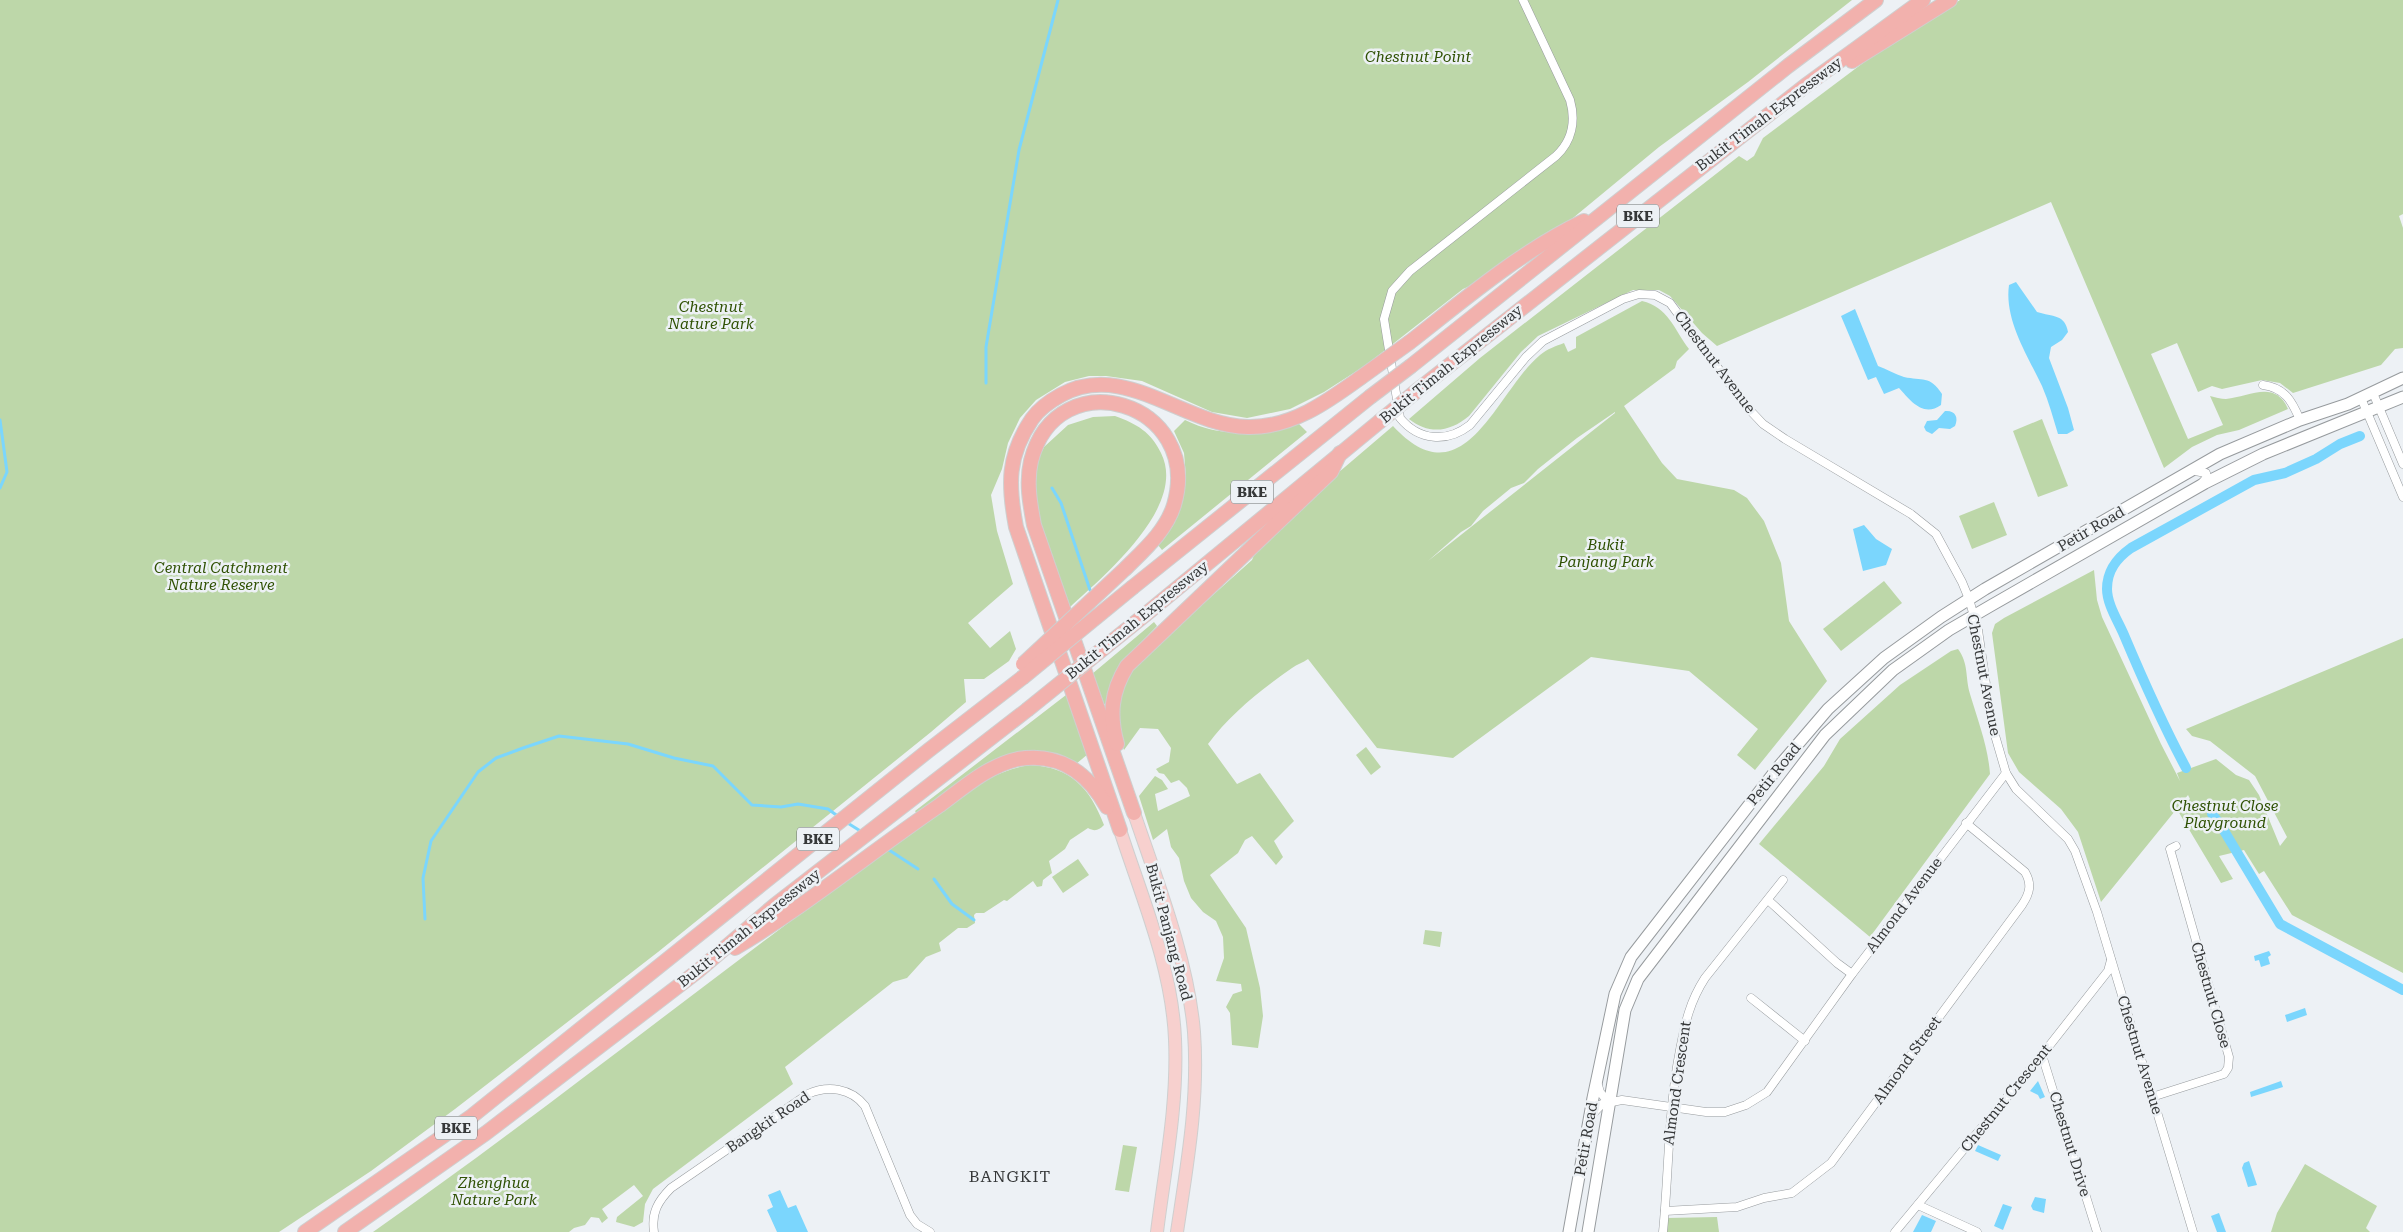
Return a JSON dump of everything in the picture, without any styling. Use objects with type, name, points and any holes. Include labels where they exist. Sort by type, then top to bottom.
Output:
[{"type":"highway","name":"Bukit Timah Expressway","points":[[305,1232],[472,1116],[759,885],[1022,678],[1370,397],[1788,66],[1876,0]]},
{"type":"highway","name":"Bukit Timah Expressway","points":[[345,1232],[486,1133],[698,971],[775,905],[1027,710],[1146,614],[1419,389],[1805,86],[1923,0]]},
{"type":"highway","points":[[1805,86],[1868,52],[1950,0]]},
{"type":"highway","points":[[1120,830],[1016,527],[1011,500],[1010,476],[1014,452],[1020,436],[1035,415],[1049,402],[1068,391],[1106,384],[1138,390],[1224,425],[1249,427],[1272,425],[1294,418],[1328,401],[1410,342],[1479,288],[1561,232],[1607,210]]},
{"type":"highway","points":[[995,698],[1024,664],[1126,568],[1156,537],[1174,506],[1179,477],[1176,456],[1166,436],[1152,420],[1129,406],[1106,401],[1090,402],[1074,407],[1060,416],[1048,427],[1036,444],[1030,462],[1028,496],[1034,525],[1108,730],[1134,813]]},
{"type":"highway","points":[[1108,730],[1113,696],[1120,678],[1128,666],[1330,472],[1340,453]]},
{"type":"highway","points":[[698,971],[785,918],[986,772],[1018,759],[1049,759],[1070,766],[1093,787],[1120,830]]},
{"type":"main road","name":"Petir Road","points":[[1569,1232],[1596,1079],[1615,994],[1630,957],[1698,869],[1828,709],[1884,658],[1941,617],[2220,454],[2300,420],[2361,398],[2403,378]]},
{"type":"main road","name":"Petir Road","points":[[1588,1232],[1608,1102],[1625,1010],[1638,978],[1713,878],[1838,720],[1893,670],[1973,616],[2193,490],[2263,454],[2403,397]]},
{"type":"main road","name":"Bukit Panjang Road","points":[[1134,813],[1164,904],[1184,979],[1194,1031],[1195,1108],[1177,1232]]},
{"type":"main road","name":"Bukit Panjang Road","points":[[1120,830],[1168,985],[1175,1038],[1176,1098],[1157,1232]]},
{"type":"main road","points":[[1698,869],[1705,864],[1711,866],[1713,878]]},
{"type":"main road","points":[[1147,1232],[1159,1218]]},
{"type":"street","name":"Chestnut Avenue","points":[[1523,0],[1570,100],[1572,116],[1570,136],[1567,144],[1556,156],[1410,271],[1392,291],[1384,319],[1400,418],[1410,428],[1426,436],[1442,437],[1460,432],[1470,425],[1526,357],[1543,341],[1623,299],[1639,294],[1655,295],[1670,303],[1746,406],[1763,424],[1911,514],[1936,534],[1969,599],[1978,630],[1992,725],[2006,773],[2016,789],[2068,838],[2075,850],[2111,960],[2194,1232]]},
{"type":"street","points":[[2263,385],[2277,388],[2288,396],[2300,420]]},
{"type":"street","points":[[2373,393],[2403,464]]},
{"type":"street","points":[[2361,398],[2403,497]]},
{"type":"street","name":"Petir Road","points":[[2186,474],[2197,470],[2206,473],[2205,481],[2193,490]]},
{"type":"street","name":"Almond Avenue","points":[[1608,1102],[1622,1100],[1671,1108],[1725,1112],[1746,1105],[1767,1092],[1852,974],[2006,773]]},
{"type":"street","name":"Almond Street","points":[[1665,1211],[1737,1207],[1764,1198],[1792,1193],[1831,1163],[2022,905],[2030,890],[2029,880],[2025,872],[1966,823]]},
{"type":"street","name":"Chestnut Close","points":[[2152,1098],[2224,1074],[2228,1068],[2229,1057],[2170,849],[2176,846]]},
{"type":"street","name":"Almond Crescent","points":[[1662,1232],[1671,1108],[1687,1013],[1696,991],[1783,880]]},
{"type":"street","points":[[1768,900],[1838,964],[1852,974]]},
{"type":"street","name":"Chestnut Crescent","points":[[1895,1232],[2042,1055],[2108,971],[2111,960]]},
{"type":"street","points":[[1751,998],[1805,1041]]},
{"type":"street","name":"Chestnut Drive","points":[[2042,1055],[2097,1232]]},
{"type":"street","points":[[1589,1120],[1597,1108],[1608,1102],[1600,1092],[1596,1079]]},
{"type":"street","name":"Bangkit Road","points":[[654,1232],[653,1219],[655,1210],[671,1188],[808,1094],[827,1088],[849,1093],[859,1098],[865,1106],[910,1215],[917,1224],[930,1232]]},
{"type":"street","points":[[1918,1205],[1977,1232]]},
{"type":"green space","name":"Chestnut Nature Park","points":[[0,0],[1852,0],[1748,82],[1659,147],[1516,265],[1463,289],[1366,365],[1324,392],[1290,409],[1247,418],[1212,412],[1142,381],[1106,376],[1089,376],[1065,382],[1036,400],[1020,418],[1008,443],[1002,469],[991,495],[997,531],[1013,584],[968,623],[990,648],[1010,631],[1016,649],[1009,661],[984,679],[964,679],[966,702],[931,732],[658,952],[455,1109],[371,1171],[279,1232],[0,1232]]},
{"type":"green space","points":[[1960,0],[2403,0],[2403,214],[2399,216],[2403,228],[2403,348],[2395,349],[2381,365],[2293,393],[2280,383],[2262,380],[2222,389],[2212,386],[2198,392],[2177,343],[2151,354],[2188,439],[2223,425],[2210,396],[2226,399],[2252,393],[2269,392],[2276,394],[2283,400],[2288,409],[2239,430],[2217,435],[2192,447],[2164,468],[2051,202],[1717,346],[1702,333],[1670,296],[1659,290],[1633,290],[1538,336],[1521,352],[1469,416],[1462,421],[1439,430],[1424,428],[1409,419],[1480,358],[1739,156],[1747,161],[1754,156],[1763,138],[1871,57]]},
{"type":"green space","name":"Bukit Panjang Park","points":[[1642,301],[1658,308],[1670,320],[1689,349],[1677,361],[1675,368],[1624,406],[1662,463],[1677,479],[1734,490],[1747,498],[1764,521],[1781,563],[1789,621],[1827,681],[1755,770],[1737,755],[1758,729],[1689,671],[1591,657],[1453,758],[1377,748],[1308,659],[1294,667],[1247,703],[1226,722],[1208,744],[1237,784],[1260,773],[1294,821],[1274,841],[1283,857],[1276,865],[1252,836],[1245,840],[1238,853],[1210,875],[1246,928],[1260,988],[1263,1016],[1258,1048],[1232,1045],[1230,1013],[1226,1007],[1233,994],[1242,991],[1241,984],[1216,981],[1224,958],[1223,937],[1216,921],[1203,912],[1191,898],[1184,881],[1179,858],[1171,847],[1167,829],[1153,840],[1139,796],[1155,776],[1162,780],[1168,789],[1155,794],[1158,811],[1190,796],[1187,788],[1179,780],[1171,783],[1164,774],[1159,773],[1156,769],[1169,762],[1171,748],[1158,729],[1140,728],[1124,750],[1116,728],[1116,712],[1128,673],[1252,560],[1255,553],[1325,484],[1393,426],[1418,447],[1440,453],[1459,447],[1477,433],[1524,372],[1540,355],[1564,343],[1568,352],[1576,348],[1576,337]],"holes":[[[1615,413],[1428,561],[1461,532],[1471,526],[1483,511],[1511,488],[1524,483],[1538,469],[1577,438]]]},
{"type":"green space","points":[[1115,416],[1130,422],[1153,439],[1161,453],[1166,474],[1163,496],[1153,517],[1138,539],[1068,609],[1036,514],[1034,479],[1037,462],[1044,447],[1068,425],[1093,417]]},
{"type":"green space","points":[[2042,419],[2068,486],[2038,497],[2013,431]]},
{"type":"green space","points":[[1185,420],[1214,430],[1227,432],[1254,431],[1298,423],[1307,432],[1162,550],[1158,545],[1172,527],[1180,508],[1186,477],[1184,453],[1174,431]]},
{"type":"green space","points":[[1994,502],[2007,535],[1972,549],[1959,516]]},
{"type":"green space","name":"Chestnut Close Playground","points":[[2094,570],[2097,600],[2102,617],[2180,781],[2177,773],[2216,759],[2236,775],[2249,780],[2259,795],[2280,846],[2287,837],[2255,776],[2210,741],[2192,736],[2186,729],[2403,638],[2403,973],[2292,915],[2264,871],[2259,874],[2244,850],[2219,856],[2233,879],[2221,883],[2178,811],[2190,799],[2188,795],[2101,902],[2078,832],[2061,809],[2019,772],[2008,753],[1992,633],[1995,624],[2004,618]]},
{"type":"green space","points":[[1884,581],[1902,603],[1841,651],[1823,629]]},
{"type":"green space","points":[[1154,622],[1157,626],[1129,655],[1107,703],[1102,705],[1092,674]]},
{"type":"green space","points":[[1958,649],[1964,660],[1968,688],[1985,744],[1990,774],[1870,937],[1759,844],[1824,766],[1840,739],[1900,685],[1951,651]]},
{"type":"green space","points":[[1066,695],[1088,754],[1076,764],[1025,753],[917,814],[915,811]]},
{"type":"green space","points":[[1366,747],[1381,767],[1371,775],[1356,755]]},
{"type":"green space","name":"Zhenghua Nature Park","points":[[1030,765],[1057,770],[1077,782],[1092,800],[1104,825],[1097,830],[1088,828],[1070,840],[1065,849],[1049,861],[1052,873],[1043,880],[1042,886],[1037,887],[1033,881],[1007,901],[1004,900],[984,913],[976,913],[974,915],[975,923],[967,928],[958,928],[939,943],[941,951],[926,957],[907,978],[893,982],[785,1067],[793,1084],[653,1189],[645,1204],[643,1222],[634,1227],[616,1222],[617,1217],[643,1196],[634,1185],[602,1209],[608,1218],[602,1223],[599,1218],[591,1217],[585,1225],[574,1228],[569,1232],[373,1232],[495,1144],[951,803],[988,779],[1015,768]]},
{"type":"green space","points":[[1078,859],[1089,875],[1063,893],[1052,877]]},
{"type":"green space","points":[[1425,930],[1442,932],[1440,947],[1423,944]]},
{"type":"green space","points":[[1123,1145],[1137,1147],[1129,1192],[1115,1190]]},
{"type":"green space","points":[[2305,1164],[2377,1206],[2366,1228],[2370,1232],[2271,1232],[2277,1213]]},
{"type":"green space","points":[[1717,1217],[1719,1232],[1665,1232],[1666,1218]]},
{"type":"water","points":[[2016,282],[2037,312],[2057,317],[2066,326],[2068,332],[2062,340],[2051,347],[2049,358],[2068,408],[2074,430],[2067,434],[2058,434],[2042,386],[2018,337],[2008,298],[2009,285]]},
{"type":"water","points":[[1855,309],[1878,366],[1904,377],[1925,380],[1934,384],[1942,394],[1941,405],[1928,410],[1917,406],[1899,388],[1884,394],[1876,377],[1868,380],[1841,316]]},
{"type":"water","points":[[1945,411],[1954,413],[1957,420],[1955,426],[1950,429],[1939,428],[1932,434],[1926,431],[1924,427],[1927,421],[1937,420]]},
{"type":"water","points":[[1864,525],[1876,539],[1892,549],[1886,565],[1863,571],[1853,529]]},
{"type":"water","points":[[2269,951],[2271,955],[2268,957],[2270,964],[2261,967],[2259,960],[2255,961],[2254,956]]},
{"type":"water","points":[[2305,1008],[2307,1015],[2287,1022],[2285,1015]]},
{"type":"water","points":[[2038,1081],[2045,1097],[2040,1099],[2038,1095],[2030,1091]]},
{"type":"water","points":[[2281,1081],[2283,1087],[2251,1097],[2250,1092]]},
{"type":"water","points":[[1978,1145],[2001,1155],[1998,1161],[1975,1151]]},
{"type":"water","points":[[2249,1161],[2257,1185],[2248,1187],[2242,1168],[2244,1163]]},
{"type":"water","points":[[780,1190],[788,1208],[796,1205],[808,1232],[777,1232],[767,1210],[773,1207],[768,1195]]},
{"type":"water","points":[[2035,1197],[2046,1199],[2044,1213],[2033,1210],[2031,1206]]},
{"type":"water","points":[[2003,1204],[2012,1207],[2003,1230],[1994,1226]]},
{"type":"water","points":[[2219,1213],[2226,1232],[2217,1232],[2211,1216]]},
{"type":"water","points":[[1922,1215],[1936,1221],[1931,1232],[1913,1232]]},
{"type":"waterway","points":[[986,383],[986,347],[1019,150],[1058,0]]},
{"type":"waterway","points":[[0,420],[7,472],[0,488]]},
{"type":"waterway","points":[[2186,768],[2169,735],[2111,606],[2107,595],[2107,582],[2111,570],[2117,560],[2131,548],[2254,480],[2285,473],[2316,459],[2340,444],[2360,436]]},
{"type":"waterway","points":[[1052,488],[1061,503],[1090,590]]},
{"type":"waterway","points":[[425,919],[423,878],[431,841],[478,772],[496,758],[559,736],[628,744],[674,758],[713,766],[752,805],[781,807],[798,804],[828,809],[839,817]]},
{"type":"waterway","points":[[2212,814],[2220,824],[2280,924],[2403,990]]},
{"type":"waterway","points":[[846,822],[862,832]]},
{"type":"waterway","points":[[886,848],[918,869]]},
{"type":"waterway","points":[[934,879],[952,904],[974,920]]},
{"type":"district","name":"BANGKIT","points":[[1010,1176]]},
{"type":"park label","name":"Chestnut Point","points":[[1418,57]]},
{"type":"park label","name":"Central Catchment Nature Reserve","points":[[221,576]]}]
